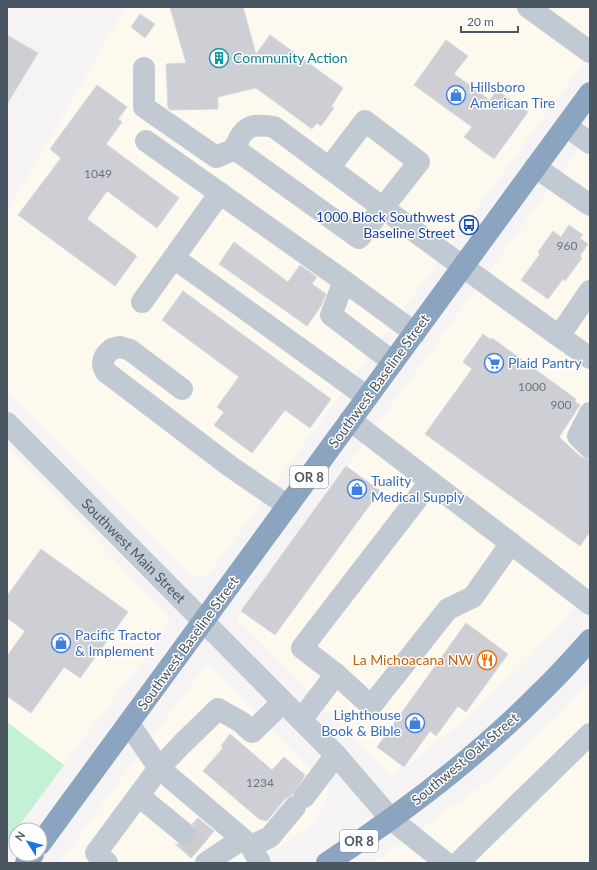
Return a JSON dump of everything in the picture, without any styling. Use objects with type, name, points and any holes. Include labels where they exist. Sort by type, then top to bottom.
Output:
[{"type":"highway","name":"Southwest Baseline Street","points":[[48,833],[590,93]]},
{"type":"highway","name":"Southwest Oak Street","points":[[327,863],[391,819],[466,761],[540,694],[590,640]]},
{"type":"street","points":[[528,7],[590,52]]},
{"type":"street","points":[[144,68],[144,107],[216,157],[235,149],[239,137],[246,129],[253,126],[274,127],[462,268],[590,358]]},
{"type":"street","points":[[235,149],[360,238],[418,162],[365,121],[329,168]]},
{"type":"street","points":[[566,126],[590,143]]},
{"type":"street","points":[[146,141],[415,333]]},
{"type":"street","points":[[536,167],[590,205]]},
{"type":"street","points":[[142,302],[220,193]]},
{"type":"street","points":[[174,258],[367,398]]},
{"type":"street","points":[[344,281],[331,315],[393,362]]},
{"type":"street","points":[[559,336],[590,291]]},
{"type":"street","points":[[182,389],[130,350],[120,347],[112,349],[103,360],[103,367],[106,372],[231,467],[288,506]]},
{"type":"street","points":[[590,413],[578,436],[590,448]]},
{"type":"street","points":[[350,420],[590,604]]},
{"type":"street","name":"Southwest Main Street","points":[[7,423],[336,756],[391,819],[446,863]]},
{"type":"street","points":[[430,482],[302,648],[336,674],[371,706],[448,609],[474,597],[511,544]]},
{"type":"street","points":[[301,720],[336,674]]},
{"type":"street","points":[[107,863],[96,853],[160,768],[218,709],[241,722],[252,732],[283,702]]},
{"type":"street","points":[[129,724],[160,768],[251,849]]},
{"type":"street","points":[[458,863],[590,734]]},
{"type":"street","points":[[207,856],[251,849],[270,837],[336,756]]},
{"type":"street","points":[[139,796],[184,833]]},
{"type":"shaded area","points":[[126,7],[590,7],[590,54],[209,574],[199,576],[189,573],[7,390],[7,212]]},
{"type":"shaded area","points":[[590,133],[590,590],[529,659],[466,719],[392,777],[244,625],[238,622],[237,617]]},
{"type":"shaded area","points":[[7,444],[166,614],[169,621],[166,630],[64,765],[7,722]]},
{"type":"shaded area","points":[[207,663],[330,789],[315,823],[254,863],[59,863]]},
{"type":"shaded area","points":[[590,681],[590,863],[372,863],[486,783],[561,713]]},
{"type":"green space","points":[[7,722],[64,765],[22,822],[8,822],[7,842]]},
{"type":"building","name":"Community Action","points":[[170,7],[243,7],[256,54],[270,35],[343,88],[331,107],[334,108],[321,126],[317,123],[312,129],[256,88],[218,97],[218,109],[171,110],[168,108],[166,64],[186,63]]},
{"type":"building","points":[[140,14],[155,24],[145,38],[131,27]]},
{"type":"building","points":[[7,35],[38,53],[7,104]]},
{"type":"building","name":"Hillsboro American Tire","points":[[446,40],[468,56],[454,74],[490,100],[497,90],[528,112],[494,159],[464,137],[472,127],[414,85]]},
{"type":"building","points":[[97,85],[127,107],[118,119],[122,122],[106,144],[179,198],[157,228],[107,191],[87,219],[137,256],[115,286],[18,215],[61,158],[50,149]]},
{"type":"building","points":[[569,225],[583,235],[580,238],[588,244],[580,256],[582,258],[565,281],[563,279],[548,299],[521,280],[540,254],[538,252],[553,231],[561,237]]},
{"type":"building","points":[[234,242],[288,282],[300,265],[317,277],[312,284],[326,294],[321,306],[307,326],[219,264]]},
{"type":"building","points":[[183,291],[331,399],[310,428],[285,410],[252,453],[214,425],[224,412],[217,407],[239,377],[162,320]]},
{"type":"building","points":[[483,334],[491,340],[492,338],[576,399],[575,401],[580,405],[559,437],[581,457],[590,460],[590,532],[580,546],[425,434],[472,369],[463,362]]},
{"type":"building","points":[[346,466],[380,491],[275,635],[241,611]]},
{"type":"building","name":"Pacific Tractor & Implement","points":[[41,549],[128,612],[80,678],[64,667],[31,713],[7,696],[7,656],[25,631],[7,618],[7,596]]},
{"type":"building","points":[[466,623],[508,654],[466,712],[458,706],[436,736],[430,731],[404,767],[377,747]]},
{"type":"building","points":[[230,734],[272,770],[284,757],[305,775],[292,795],[285,799],[267,821],[259,819],[203,771],[223,748],[221,746]]},
{"type":"building","points":[[198,818],[214,831],[191,858],[175,844],[188,845],[193,841],[196,835],[196,829],[192,824]]},
{"type":"tunnel","points":[[184,833],[201,848]]},
{"type":"place","name":"Community Action","points":[[219,58]]},
{"type":"place","name":"Hillsboro American Tire","points":[[456,95]]},
{"type":"place","name":"1000 Block Southwest Baseline Street","points":[[469,225]]},
{"type":"place","name":"Plaid Pantry","points":[[494,363]]},
{"type":"place","name":"Tuality Medical Supply","points":[[357,489]]},
{"type":"place","name":"Pacific Tractor & Implement","points":[[61,643]]},
{"type":"place","name":"La Michoacana NW","points":[[487,660]]},
{"type":"place","name":"Lighthouse Book & Bible","points":[[415,723]]}]
